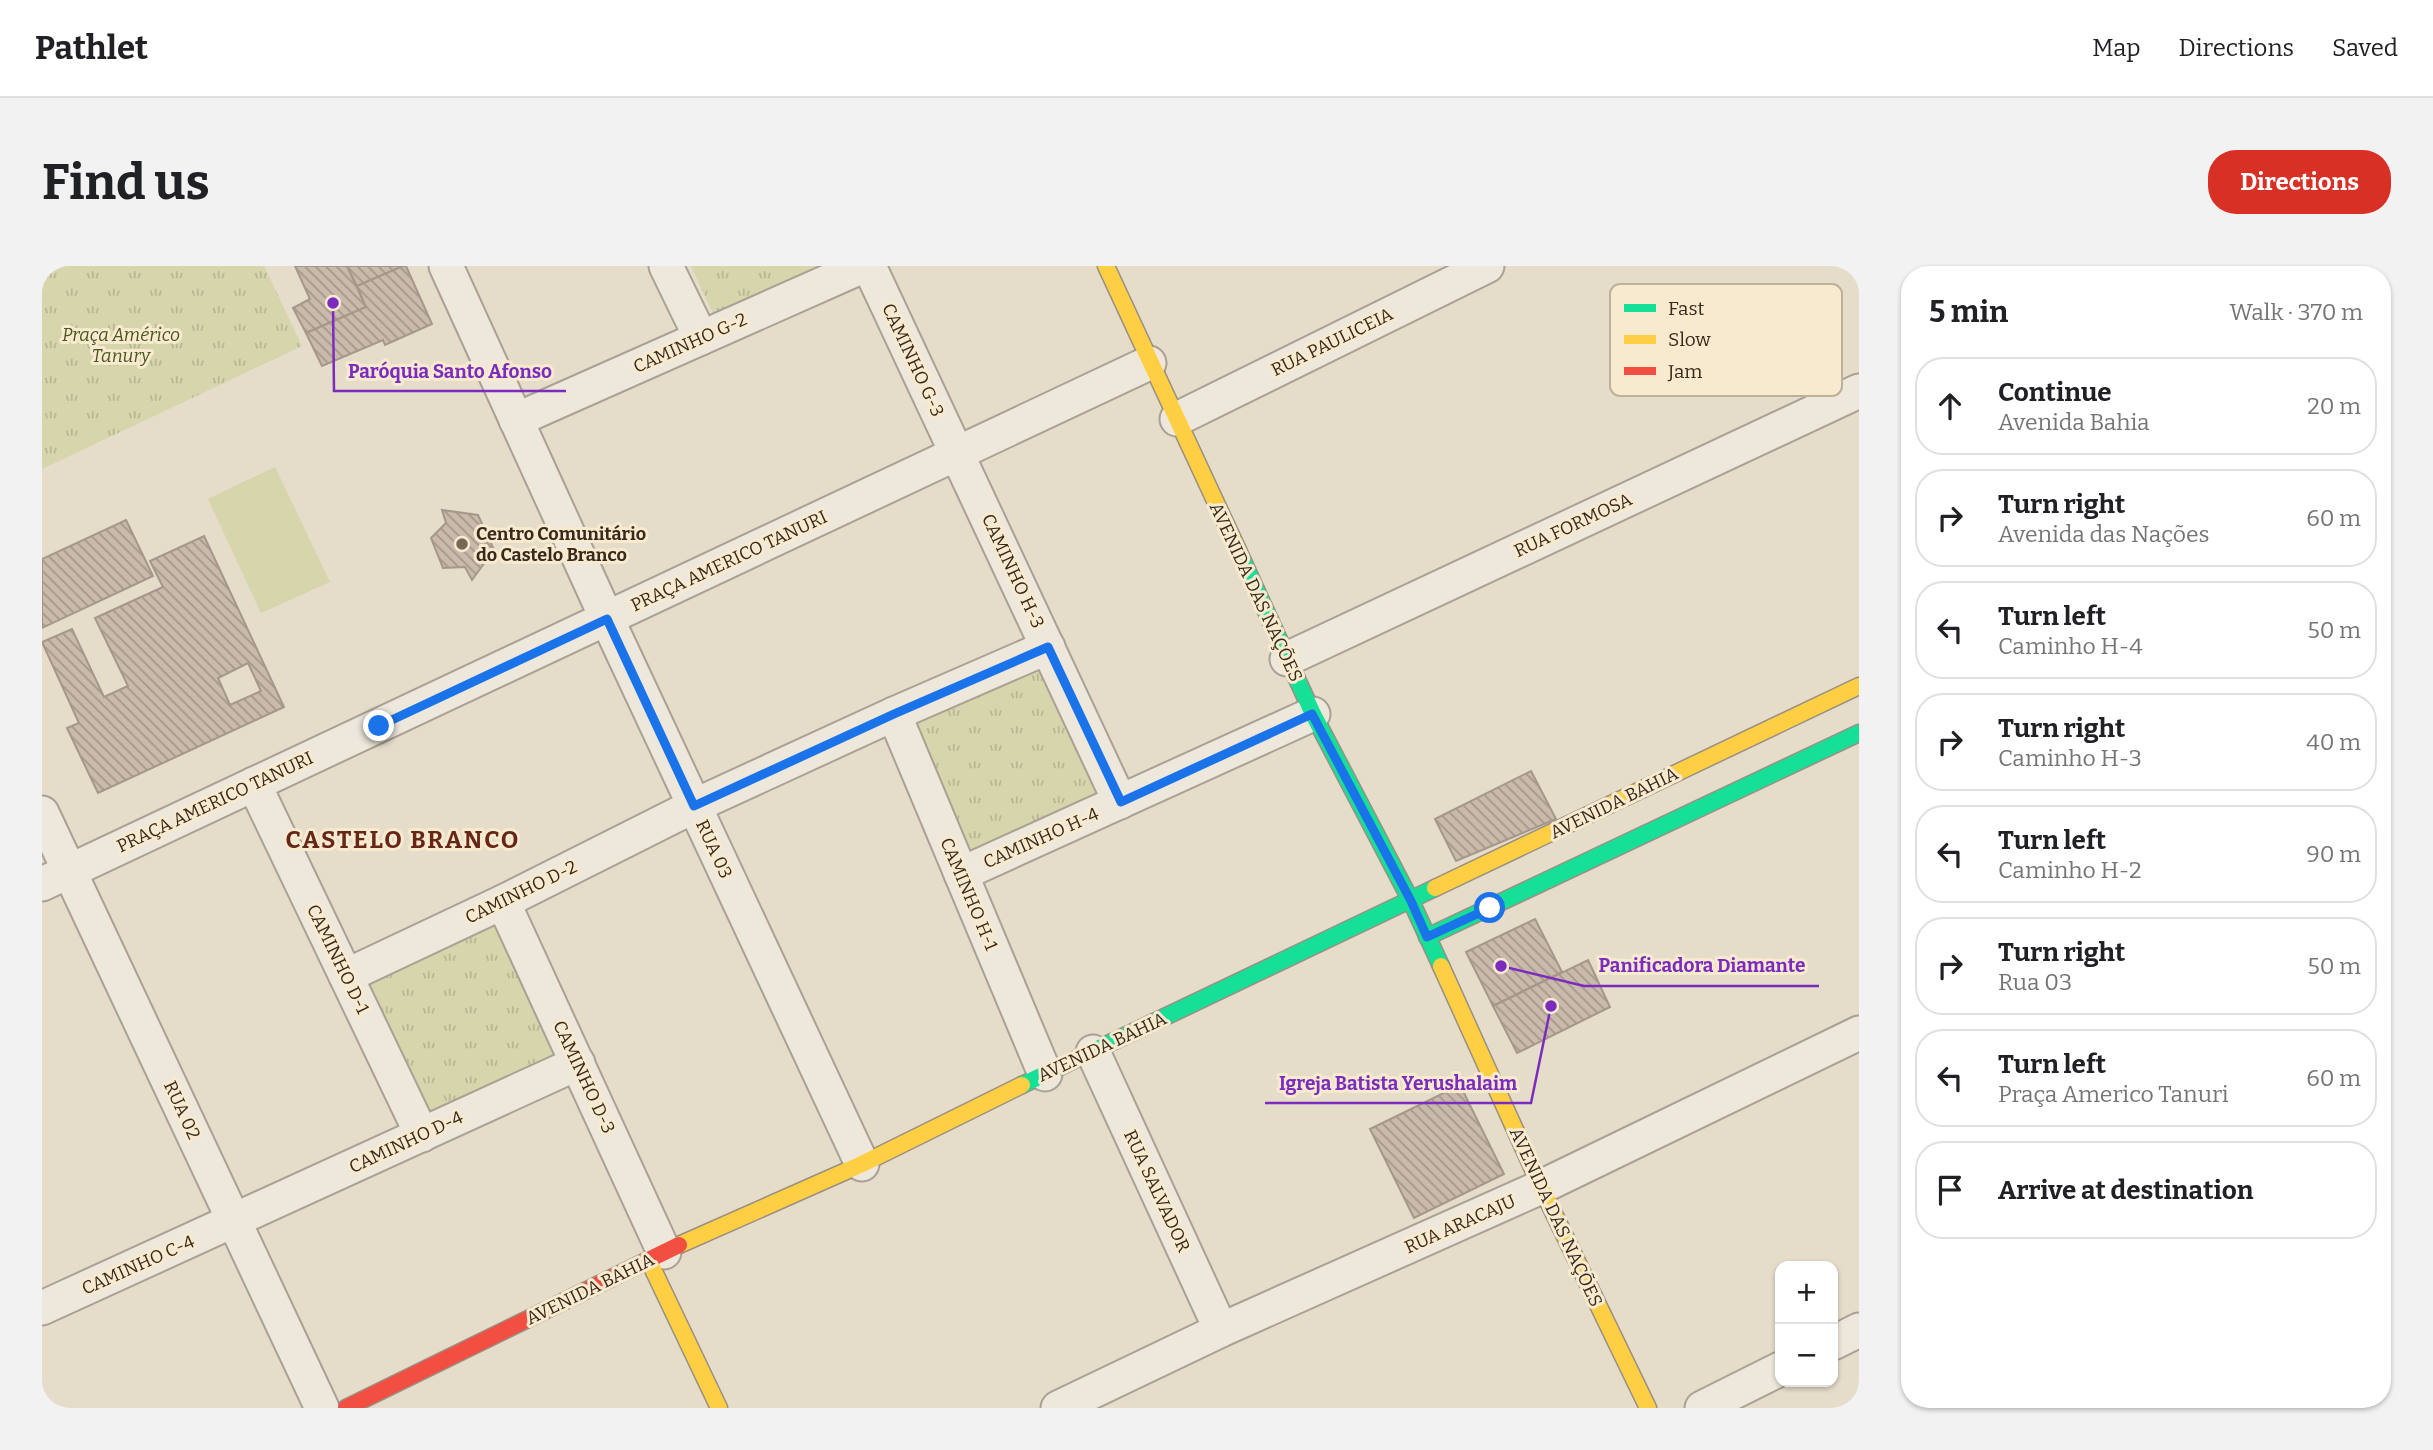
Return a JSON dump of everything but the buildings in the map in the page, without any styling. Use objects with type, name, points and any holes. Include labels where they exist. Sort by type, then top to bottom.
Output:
[{"type":"street","name":"RUA 03","points":[[446,266],[607,619],[862,1164]]},
{"type":"street","points":[[666,266],[701,338]]},
{"type":"street","name":"CAMINHO G-2","points":[[516,420],[863,266]]},
{"type":"street","name":"CAMINHO G-3","points":[[869,266],[958,453]]},
{"type":"street","name":"AVENIDA DAS NAÇÕES","points":[[1107,266],[1149,363],[1312,714],[1411,901],[1541,1187],[1648,1408]]},
{"type":"street","name":"RUA PAULICEIA","points":[[1177,419],[1487,266]]},
{"type":"street","name":"PRAÇA AMERICO TANURI","points":[[56,877],[1149,363]]},
{"type":"street","name":"RUA FORMOSA","points":[[1287,659],[1859,391]]},
{"type":"street","name":"CAMINHO H-3","points":[[958,453],[1121,802]]},
{"type":"street","name":"CAMINHO D-2","points":[[346,976],[503,902],[694,806],[1048,647]]},
{"type":"street","name":"AVENIDA BAHIA","points":[[346,1408],[657,1257],[862,1164],[1859,686]]},
{"type":"street","name":"CAMINHO H-1","points":[[894,714],[1045,1074]]},
{"type":"street","name":"CAMINHO H-4","points":[[961,874],[1312,714]]},
{"type":"street","points":[[1427,937],[1859,733]]},
{"type":"street","name":"CAMINHO D-1","points":[[254,784],[422,1135]]},
{"type":"street","name":"RUA 02","points":[[42,813],[56,877],[235,1221],[322,1408]]},
{"type":"street","name":"CAMINHO D-3","points":[[503,902],[578,1063],[657,1257]]},
{"type":"street","name":"RUA ARACAJU","points":[[1058,1408],[1221,1330],[1541,1187],[1859,1033]]},
{"type":"street","name":"RUA SALVADOR","points":[[1093,1052],[1221,1330]]},
{"type":"street","name":"CAMINHO D-4","points":[[235,1221],[578,1063]]},
{"type":"street","name":"CAMINHO C-4","points":[[42,1308],[235,1221]]},
{"type":"street","points":[[657,1257],[719,1408]]},
{"type":"street","points":[[1838,1341],[1859,1331]]},
{"type":"street","points":[[1702,1408],[1775,1372]]},
{"type":"green space","name":"Praça Américo Tanury","points":[[42,266],[264,266],[302,346],[42,469]]},
{"type":"green space","points":[[691,266],[841,266],[717,322]]},
{"type":"green space","points":[[275,467],[330,582],[261,613],[208,499]]},
{"type":"green space","points":[[1045,657],[1107,794],[971,855],[909,718]]},
{"type":"green space","points":[[502,912],[566,1051],[423,1116],[359,977]]},
{"type":"traffic: fast","points":[[1237,548],[1313,714],[1411,901],[1441,966]]},
{"type":"traffic: fast","points":[[1427,937],[1859,733]]},
{"type":"traffic: fast","points":[[1022,1085],[1435,888]]},
{"type":"traffic: slow","points":[[1106,266],[1237,548]]},
{"type":"traffic: slow","points":[[1435,888],[1859,686]]},
{"type":"traffic: slow","points":[[1441,966],[1541,1187],[1648,1408]]},
{"type":"traffic: slow","points":[[679,1245],[862,1164],[1022,1085]]},
{"type":"traffic: slow","points":[[649,1261],[719,1408]]},
{"type":"traffic: jam","points":[[346,1408],[679,1245]]},
{"type":"place","name":"Paróquia Santo Afonso","points":[[333,303]]},
{"type":"place","name":"Centro Comunitário do Castelo Branco","points":[[462,544]]},
{"type":"place","name":"Panificadora Diamante","points":[[1501,966]]},
{"type":"place","name":"Igreja Batista Yerushalaim","points":[[1551,1006]]},
{"type":"district","name":"CASTELO BRANCO","points":[[403,840]]},
{"type":"route","points":[[379,726],[607,619],[694,806],[1048,647],[1121,802],[1312,714],[1411,901],[1427,937],[1490,908]]}]
